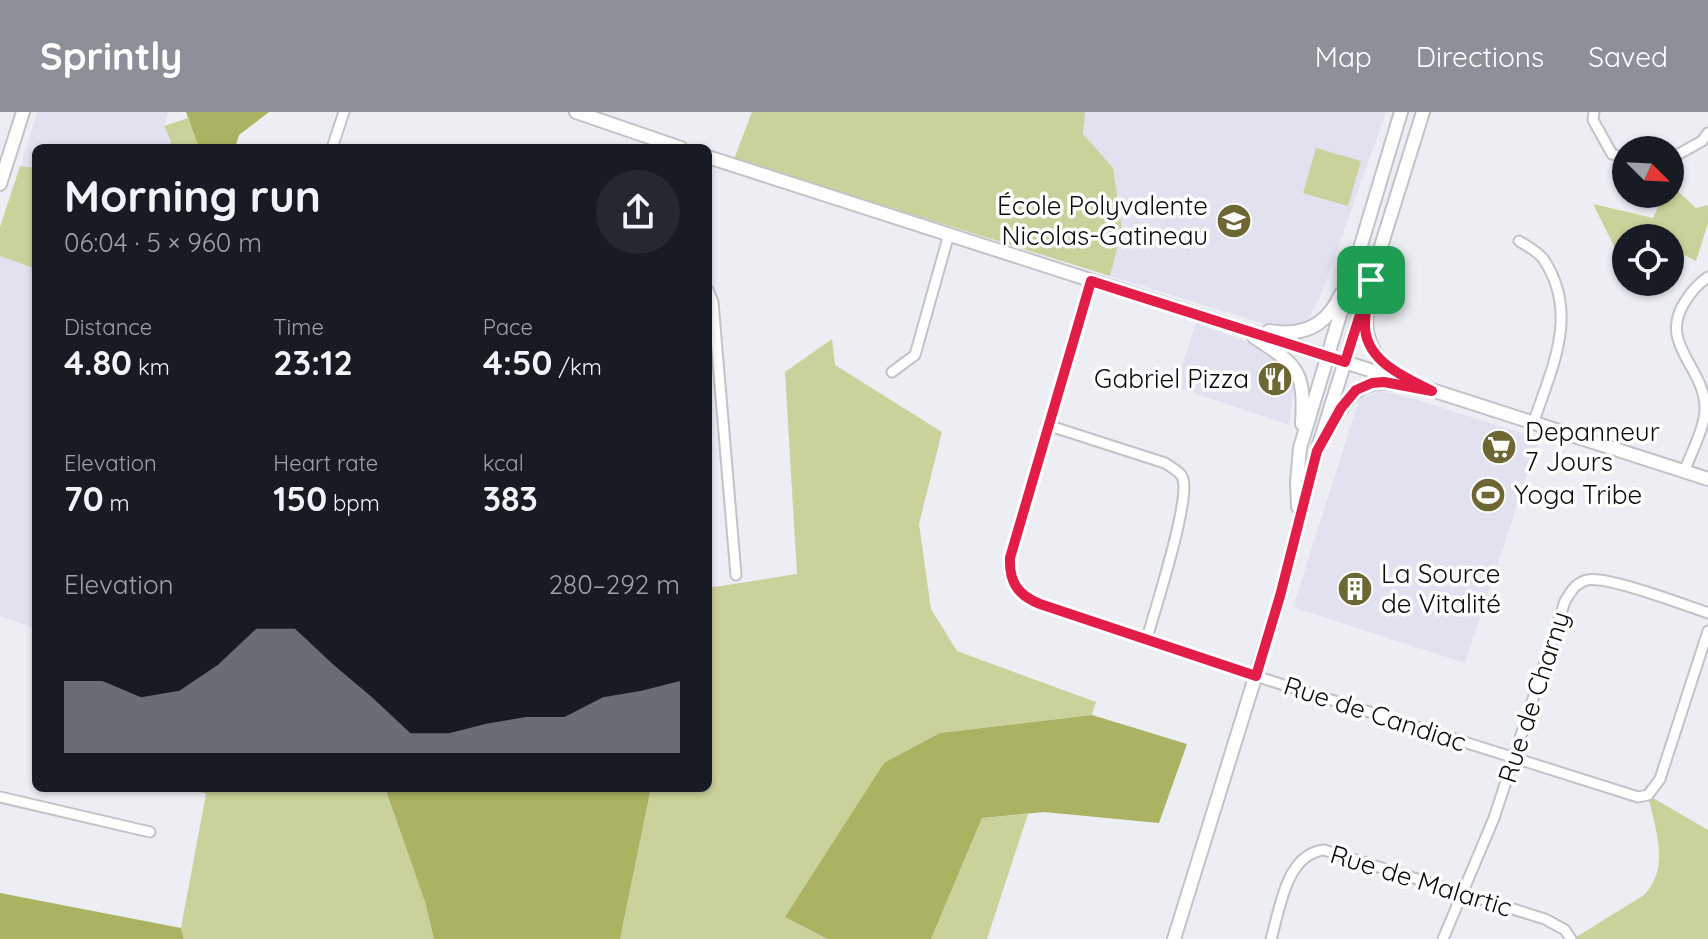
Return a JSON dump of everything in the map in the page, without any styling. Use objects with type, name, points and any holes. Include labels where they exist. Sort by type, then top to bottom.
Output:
[{"type":"main road","points":[[0,184],[23,112]]},
{"type":"main road","points":[[576,112],[669,144]]},
{"type":"main road","points":[[1300,448],[1401,112]]},
{"type":"main road","points":[[1174,939],[1256,676],[1317,451],[1423,112]]},
{"type":"main road","points":[[712,158],[1708,479]]},
{"type":"main road","points":[[1238,327],[1285,334],[1314,327],[1336,305],[1355,263]]},
{"type":"main road","points":[[1371,280],[1365,325],[1372,347],[1395,373],[1432,391]]},
{"type":"main road","points":[[1238,327],[1282,355],[1297,372],[1303,394],[1297,482],[1298,522]]},
{"type":"main road","points":[[1317,451],[1349,395],[1363,385],[1384,382],[1432,391]]},
{"type":"street","points":[[333,144],[344,112]]},
{"type":"street","points":[[1594,112],[1593,120],[1612,154]]},
{"type":"street","points":[[1684,151],[1702,141],[1708,133]]},
{"type":"street","points":[[892,372],[915,355],[949,234]]},
{"type":"street","points":[[1519,241],[1544,258],[1563,306],[1559,345],[1533,424]]},
{"type":"street","points":[[1684,472],[1705,409],[1703,394],[1681,349],[1675,325],[1692,291],[1708,277]]},
{"type":"street","name":"Rue de Candiac","points":[[1091,281],[1010,558],[1009,575],[1013,586],[1030,600],[1620,793],[1648,795],[1660,779],[1708,631]]},
{"type":"street","points":[[712,300],[736,575]]},
{"type":"street","points":[[1047,425],[1165,463],[1179,472],[1183,480],[1182,511],[1147,638]]},
{"type":"street","name":"Rue de Charny","points":[[1443,939],[1494,818],[1565,601],[1579,583],[1599,579],[1708,613]]},
{"type":"street","points":[[0,797],[150,832]]},
{"type":"street","name":"Rue de Malartic","points":[[1271,939],[1292,874],[1301,861],[1318,851],[1334,852],[1556,923],[1571,939]]},
{"type":"shaded area","points":[[37,112],[168,112],[164,126],[170,144],[32,144],[32,167],[21,166]]},
{"type":"shaded area","name":"École Polyvalente Nicolas-Gatineau","points":[[1085,112],[1386,112],[1324,287],[1310,317],[1284,330],[1110,276],[1122,230],[1083,133]]},
{"type":"shaded area","points":[[0,256],[32,268],[32,628],[0,616]]},
{"type":"shaded area","points":[[1196,323],[1279,354],[1294,384],[1289,425],[1175,387]]},
{"type":"shaded area","points":[[1380,391],[1415,399],[1539,439],[1465,663],[1293,607],[1359,400]]},
{"type":"green space","points":[[186,112],[269,112],[239,135],[236,144],[198,144]]},
{"type":"green space","points":[[752,112],[1085,112],[1083,134],[1113,168],[1122,230],[1110,276],[734,159]]},
{"type":"green space","points":[[188,118],[198,144],[170,144],[164,126]]},
{"type":"green space","points":[[1316,148],[1361,161],[1348,206],[1303,193]]},
{"type":"green space","points":[[20,166],[32,168],[32,268],[0,256],[0,227]]},
{"type":"green space","points":[[1684,197],[1696,208],[1708,205],[1708,223],[1696,261],[1684,255],[1684,224],[1612,224],[1612,242],[1593,204],[1653,218],[1658,208],[1684,208]]},
{"type":"green space","points":[[832,339],[835,365],[942,432],[919,524],[931,609],[957,651],[1096,702],[1092,715],[940,733],[785,917],[827,939],[620,939],[650,792],[712,792],[712,587],[797,574],[785,372]]},
{"type":"green space","points":[[1092,715],[1187,744],[1159,823],[1044,812],[982,818],[931,939],[827,939],[785,917],[884,763],[940,733]]},
{"type":"green space","points":[[200,792],[386,792],[425,902],[434,939],[184,939],[181,928],[206,794]]},
{"type":"green space","points":[[386,792],[650,792],[620,939],[434,939],[425,902]]},
{"type":"green space","points":[[1648,795],[1708,830],[1708,939],[1573,939],[1644,895],[1652,884],[1657,872],[1659,847]]},
{"type":"green space","points":[[1028,814],[987,939],[931,939],[982,818]]},
{"type":"green space","points":[[0,893],[181,928],[184,939],[0,939]]},
{"type":"place","name":"École Polyvalente Nicolas-Gatineau","points":[[1234,221]]},
{"type":"place","name":"Gabriel Pizza","points":[[1275,379]]},
{"type":"place","name":"Depanneur 7 Jours","points":[[1499,447]]},
{"type":"place","name":"Yoga Tribe","points":[[1488,495]]},
{"type":"place","name":"La Source de Vitalité","points":[[1355,589]]},
{"type":"route","points":[[1371,280],[1365,325],[1372,347],[1395,373],[1432,391],[1384,382],[1363,385],[1349,395],[1317,451],[1256,676],[1040,604],[1013,586],[1009,575],[1010,558],[1091,281],[1345,362],[1371,280]]}]
